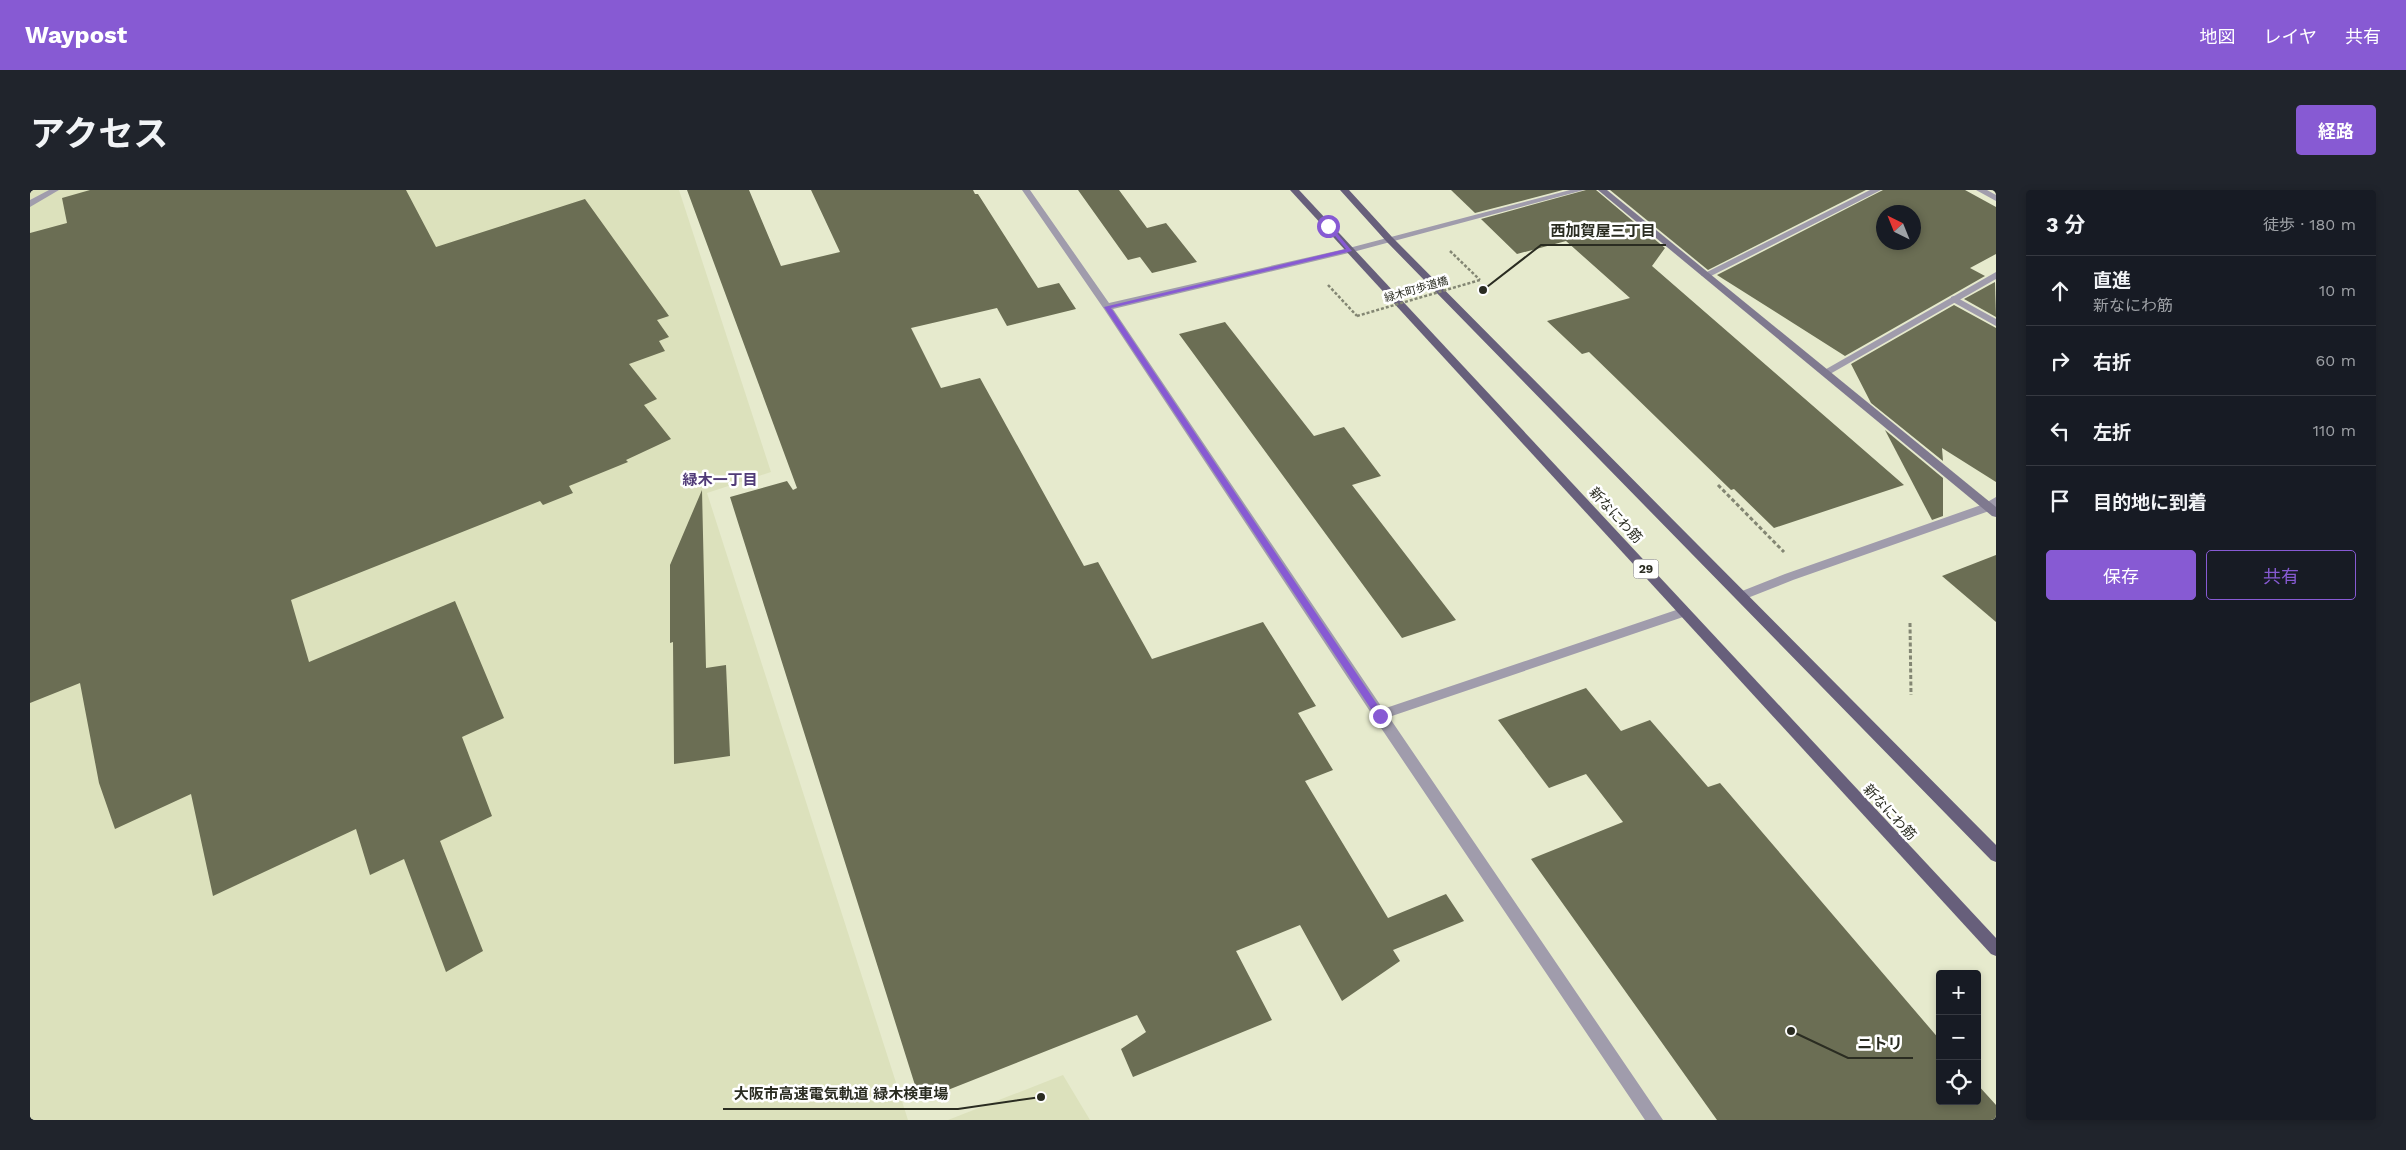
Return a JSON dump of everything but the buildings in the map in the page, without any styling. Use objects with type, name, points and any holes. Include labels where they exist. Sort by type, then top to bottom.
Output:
[{"type":"main road","name":"新なにわ筋","points":[[1294,190],[1996,949]]},
{"type":"main road","points":[[1344,190],[1389,239],[1996,855]]},
{"type":"street","points":[[30,204],[55,190]]},
{"type":"street","points":[[1026,190],[1107,307],[1380,716],[1656,1120]]},
{"type":"street","points":[[1107,307],[1350,250],[1580,190]]},
{"type":"street","points":[[1602,190],[1993,507]]},
{"type":"street","points":[[1706,275],[1877,190]]},
{"type":"street","points":[[1980,190],[1996,198]]},
{"type":"street","points":[[1826,372],[1996,275]]},
{"type":"street","points":[[1954,299],[1996,323]]},
{"type":"street","points":[[1741,596],[1789,577],[1993,507]]},
{"type":"street","points":[[1380,716],[1685,612]]},
{"type":"path","name":"緑木町歩道橋","points":[[1328,285],[1356,316],[1480,280],[1450,251]]},
{"type":"path","points":[[1718,485],[1785,552]]},
{"type":"path","points":[[1910,623],[1910,695]]},
{"type":"shaded area","points":[[30,190],[679,190],[771,472],[707,493],[908,1120],[30,1120]]},
{"type":"shaded area","points":[[1063,1075],[1090,1120],[948,1120]]},
{"type":"place","name":"西加賀屋三丁目","points":[[1483,290]]},
{"type":"place","name":"ニトリ","points":[[1791,1031]]},
{"type":"place","name":"大阪市高速電気軌道 緑木検車場","points":[[1041,1097]]},
{"type":"district","name":"緑木一丁目","points":[[720,480]]},
{"type":"route","points":[[1328,226],[1350,250],[1107,307],[1380,716]]}]
